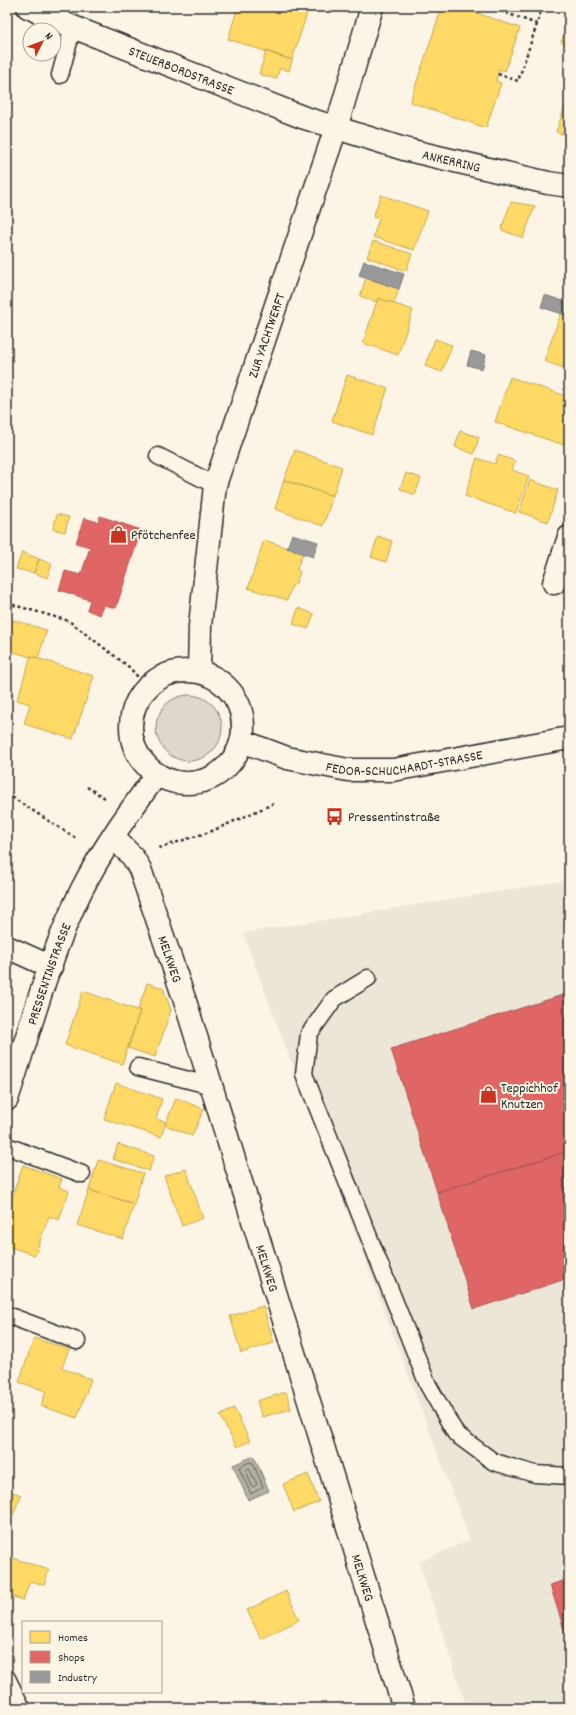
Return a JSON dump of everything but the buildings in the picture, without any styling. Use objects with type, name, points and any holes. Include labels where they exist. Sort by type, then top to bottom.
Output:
[{"type":"street","name":"STEUERBORDSTRASSE","points":[[28,7],[73,27],[336,128]]},
{"type":"street","name":"ZUR YACHTWERFT","points":[[199,671],[200,626],[215,485],[336,128],[372,7]]},
{"type":"street","name":"ANKERRING","points":[[336,128],[404,149],[548,183],[569,186]]},
{"type":"street","points":[[554,583],[569,537]]},
{"type":"street","points":[[185,670],[199,671],[222,682],[235,697],[243,715],[242,741],[238,753],[230,764],[220,773],[208,780],[195,783],[182,783],[169,780],[157,774],[146,765],[138,754],[132,740],[131,726],[133,712],[138,699],[147,687],[158,678],[185,670]]},
{"type":"street","name":"FEDOR-SCHUCHARDT-STRASSE","points":[[242,741],[287,758],[348,770],[393,770],[569,738]]},
{"type":"street","name":"PRESSENTINSTRASSE","points":[[7,1099],[65,925],[82,890],[113,836],[157,774]]},
{"type":"street","name":"MELKWEG","points":[[113,836],[132,856],[140,869],[212,1086],[404,1708]]},
{"type":"street","points":[[7,947],[51,967]]},
{"type":"lane","points":[[60,74],[73,27]]},
{"type":"lane","points":[[158,456],[215,485]]},
{"type":"lane","points":[[368,978],[334,999],[309,1034],[304,1074],[428,1385],[456,1434],[494,1462],[535,1474],[569,1476]]},
{"type":"lane","points":[[138,1067],[212,1086]]},
{"type":"lane","points":[[7,1146],[82,1174]]},
{"type":"lane","points":[[7,1315],[77,1341]]},
{"type":"lane","points":[[7,1678],[22,1708]]},
{"type":"path","points":[[489,7],[537,24]]},
{"type":"path","points":[[498,74],[518,81],[542,7]]},
{"type":"path","points":[[7,603],[69,622],[130,667],[147,687]]},
{"type":"path","points":[[7,794],[102,855]]},
{"type":"path","points":[[132,856],[212,831],[275,802]]},
{"type":"shaded area","points":[[189,695],[202,698],[212,705],[219,715],[222,728],[219,741],[212,751],[202,758],[189,761],[176,758],[166,751],[159,741],[156,728],[159,715],[166,705],[176,698]]},
{"type":"shaded area","points":[[569,880],[569,1708],[467,1708],[419,1562],[470,1540],[243,933]]},
{"type":"water","points":[[254,1456],[269,1491],[248,1500],[233,1465]]},
{"type":"place","name":"Pfötchenfee","points":[[118,534]]},
{"type":"place","name":"Pressentinstraße","points":[[335,816]]},
{"type":"place","name":"Teppichhof Knutzen","points":[[488,1095]]}]
